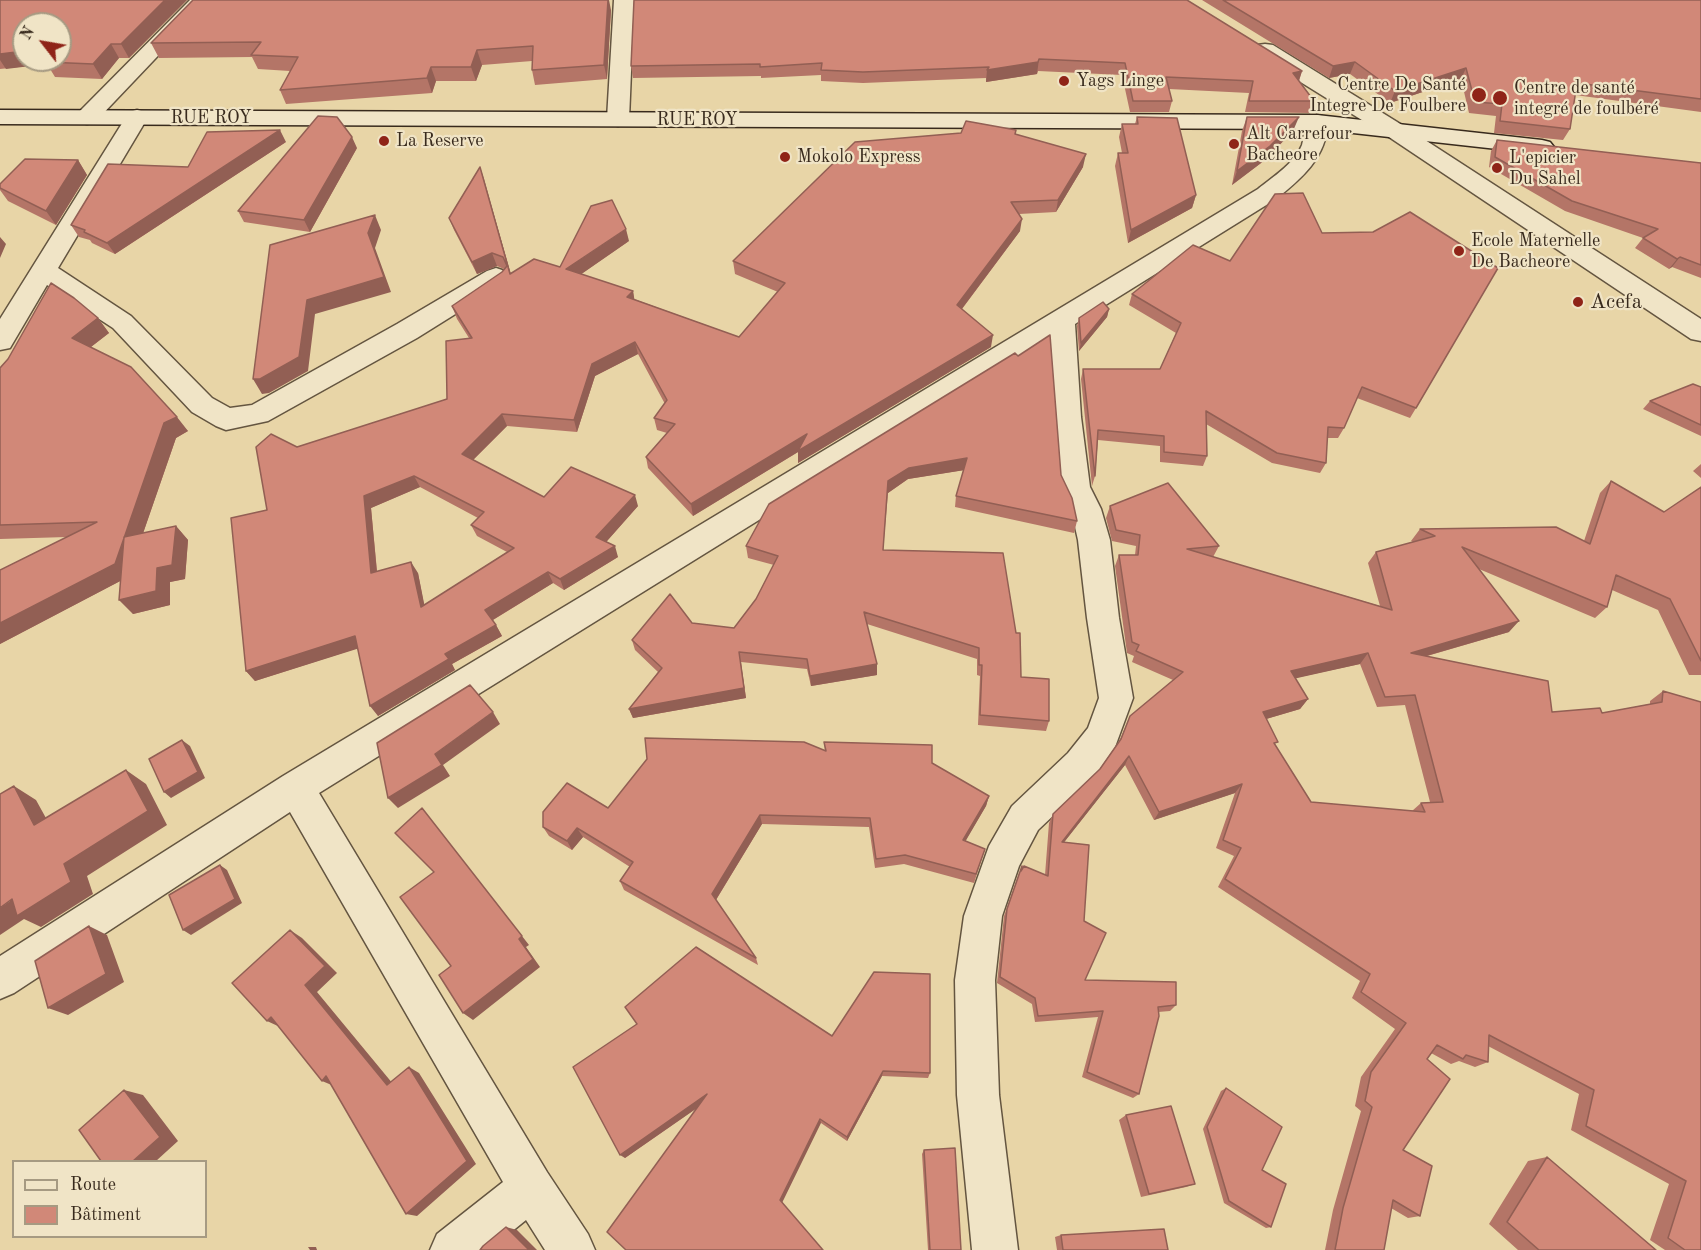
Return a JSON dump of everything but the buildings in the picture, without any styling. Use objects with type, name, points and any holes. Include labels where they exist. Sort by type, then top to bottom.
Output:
[{"type":"street","points":[[87,117],[201,0]]},
{"type":"street","points":[[618,119],[624,0]]},
{"type":"street","points":[[1244,37],[1394,130],[1701,332]]},
{"type":"street","name":"RUE ROY","points":[[0,117],[1317,122],[1560,148]]},
{"type":"street","points":[[0,341],[137,117]]},
{"type":"street","points":[[0,980],[296,788],[1267,194],[1302,164],[1313,147],[1317,135],[1317,122]]},
{"type":"street","points":[[43,270],[122,322],[202,405],[226,418],[258,414],[407,331],[496,277]]},
{"type":"street","points":[[995,1250],[978,1095],[975,980],[983,916],[1002,859],[1025,818],[1081,765],[1092,751],[1103,736],[1116,698],[1103,618],[1094,540],[1086,509],[1076,487],[1067,417],[1061,320]]},
{"type":"street","points":[[296,788],[531,1188],[572,1250]]},
{"type":"street","points":[[453,1250],[531,1188]]},
{"type":"place","name":"Yags Linge","points":[[1064,81]]},
{"type":"place","name":"Centre De Santé Integre De Foulbere","points":[[1479,95]]},
{"type":"place","name":"Centre de santé integré de foulbéré","points":[[1500,98]]},
{"type":"place","name":"La Reserve","points":[[384,141]]},
{"type":"place","name":"Alt Carrefour Bacheore","points":[[1234,144]]},
{"type":"place","name":"Mokolo Express","points":[[785,157]]},
{"type":"place","name":"L'epicier Du Sahel","points":[[1497,168]]},
{"type":"place","name":"Ecole Maternelle De Bacheore","points":[[1459,251]]},
{"type":"place","name":"Acefa","points":[[1578,302]]}]
